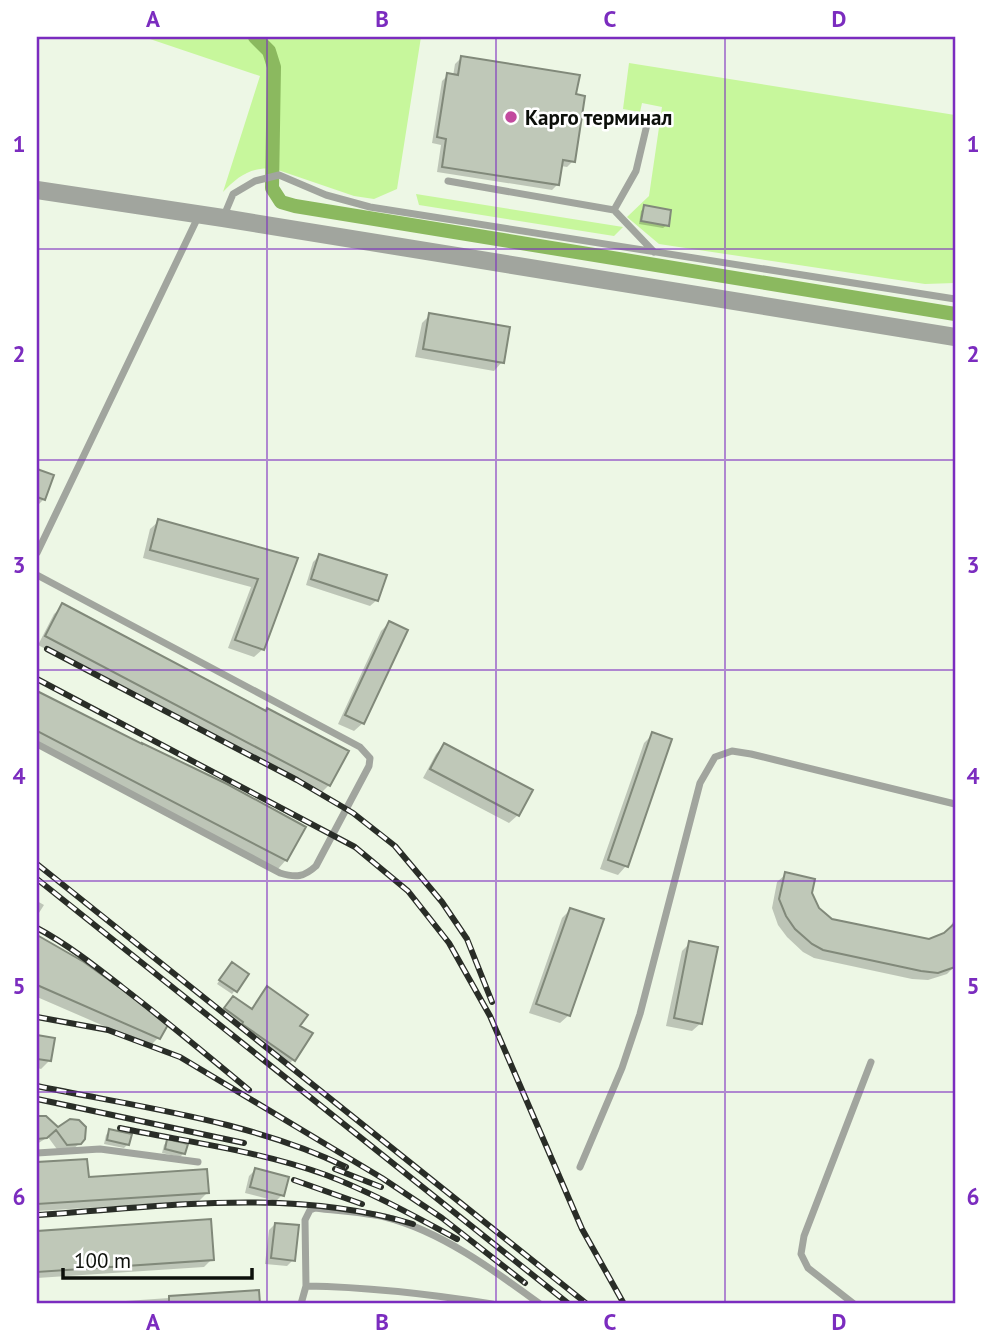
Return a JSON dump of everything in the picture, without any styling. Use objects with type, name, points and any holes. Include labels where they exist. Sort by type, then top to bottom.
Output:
[{"type":"street","points":[[37,190],[955,337]]},
{"type":"lane","points":[[614,210],[636,171],[649,116]]},
{"type":"lane","points":[[223,218],[233,194],[255,181],[279,175],[326,195],[370,207],[955,299]]},
{"type":"lane","points":[[448,181],[614,210],[655,252]]},
{"type":"lane","points":[[37,553],[200,214]]},
{"type":"lane","points":[[37,575],[360,747],[370,758],[369,766],[316,866],[305,875],[293,877],[280,873],[37,744]]},
{"type":"lane","points":[[580,1167],[622,1068],[640,1014],[700,783],[715,757],[732,751],[751,754],[955,804]]},
{"type":"lane","points":[[854,1304],[808,1268],[801,1254],[804,1236],[871,1062]]},
{"type":"lane","points":[[37,1153],[100,1149],[198,1162]]},
{"type":"lane","points":[[301,1304],[306,1286],[305,1220],[310,1210],[315,1208],[388,1218],[425,1233],[490,1267],[540,1304]]},
{"type":"lane","points":[[306,1286],[348,1287],[492,1304]]},
{"type":"green space","points":[[144,37],[421,37],[397,189],[374,199],[354,196],[267,168],[246,173],[223,192],[260,76]]},
{"type":"green space","points":[[629,63],[955,115],[955,283],[925,284],[659,244],[627,217],[649,196],[662,107],[642,103],[640,112],[623,109]]},
{"type":"green space","points":[[416,194],[623,227],[614,236],[419,205]]},
{"type":"building","name":"Карго терминал","points":[[461,56],[580,75],[576,94],[585,96],[575,162],[563,160],[559,185],[442,167],[446,139],[437,137],[447,73],[458,75]]},
{"type":"building","points":[[644,205],[671,210],[669,226],[641,221]]},
{"type":"building","points":[[429,313],[510,327],[504,363],[423,349]]},
{"type":"building","points":[[37,469],[54,475],[45,500],[37,497]]},
{"type":"building","points":[[158,519],[298,558],[264,650],[235,640],[258,579],[150,550]]},
{"type":"building","points":[[319,554],[387,575],[378,601],[311,579]]},
{"type":"building","points":[[62,603],[266,711],[267,708],[349,751],[330,786],[45,636]]},
{"type":"building","points":[[389,621],[408,630],[364,724],[345,715]]},
{"type":"building","points":[[37,691],[227,784],[306,827],[287,861],[37,731]]},
{"type":"building","points":[[652,732],[672,739],[628,867],[608,860]]},
{"type":"building","points":[[444,743],[533,790],[519,816],[430,769]]},
{"type":"building","points":[[785,872],[815,879],[812,893],[819,908],[832,919],[929,939],[944,933],[955,923],[955,967],[938,973],[921,971],[823,950],[812,944],[795,929],[779,899]]},
{"type":"building","points":[[570,908],[604,919],[570,1016],[536,1004]]},
{"type":"building","points":[[37,935],[84,962],[169,1023],[160,1039],[37,985]]},
{"type":"building","points":[[689,941],[718,947],[702,1024],[674,1018]]},
{"type":"building","points":[[232,962],[249,974],[237,992],[219,980]]},
{"type":"building","points":[[267,986],[308,1015],[300,1026],[313,1033],[295,1061],[224,1008],[233,996],[252,1009]]},
{"type":"building","points":[[37,1035],[55,1038],[51,1061],[37,1059]]},
{"type":"building","points":[[37,1116],[46,1116],[58,1127],[70,1119],[79,1120],[86,1127],[85,1139],[81,1144],[67,1145],[56,1130],[47,1138],[37,1139]]},
{"type":"building","points":[[109,1129],[132,1134],[129,1145],[107,1140]]},
{"type":"building","points":[[167,1139],[188,1144],[185,1154],[165,1149]]},
{"type":"building","points":[[87,1159],[89,1177],[207,1169],[209,1193],[37,1204],[37,1162]]},
{"type":"building","points":[[255,1168],[289,1177],[284,1196],[250,1187]]},
{"type":"building","points":[[211,1219],[214,1260],[37,1272],[37,1231]]},
{"type":"building","points":[[275,1223],[299,1225],[295,1261],[271,1258]]},
{"type":"building","points":[[259,1290],[260,1304],[169,1304],[169,1296]]},
{"type":"waterway","points":[[255,37],[269,51],[274,67],[272,188],[281,202],[955,314]]},
{"type":"railway","points":[[47,649],[297,780],[353,813],[395,846],[442,902],[467,939],[492,1002]]},
{"type":"railway","points":[[37,679],[355,847],[408,891],[449,943],[490,1016],[582,1229],[624,1304]]},
{"type":"railway","points":[[37,864],[587,1304]]},
{"type":"railway","points":[[37,879],[569,1304]]},
{"type":"railway","points":[[37,928],[102,971],[249,1090]]},
{"type":"railway","points":[[37,1017],[108,1030],[180,1057],[382,1178],[442,1218],[525,1283]]},
{"type":"railway","points":[[37,1086],[234,1127],[310,1151],[346,1167]]},
{"type":"railway","points":[[37,1099],[244,1143]]},
{"type":"railway","points":[[120,1128],[250,1153],[326,1175],[457,1239]]},
{"type":"railway","points":[[335,1169],[381,1187]]},
{"type":"railway","points":[[294,1180],[362,1204]]},
{"type":"railway","points":[[37,1215],[178,1205],[273,1203],[367,1213],[413,1224]]},
{"type":"place","name":"Карго терминал","points":[[511,117]]}]
